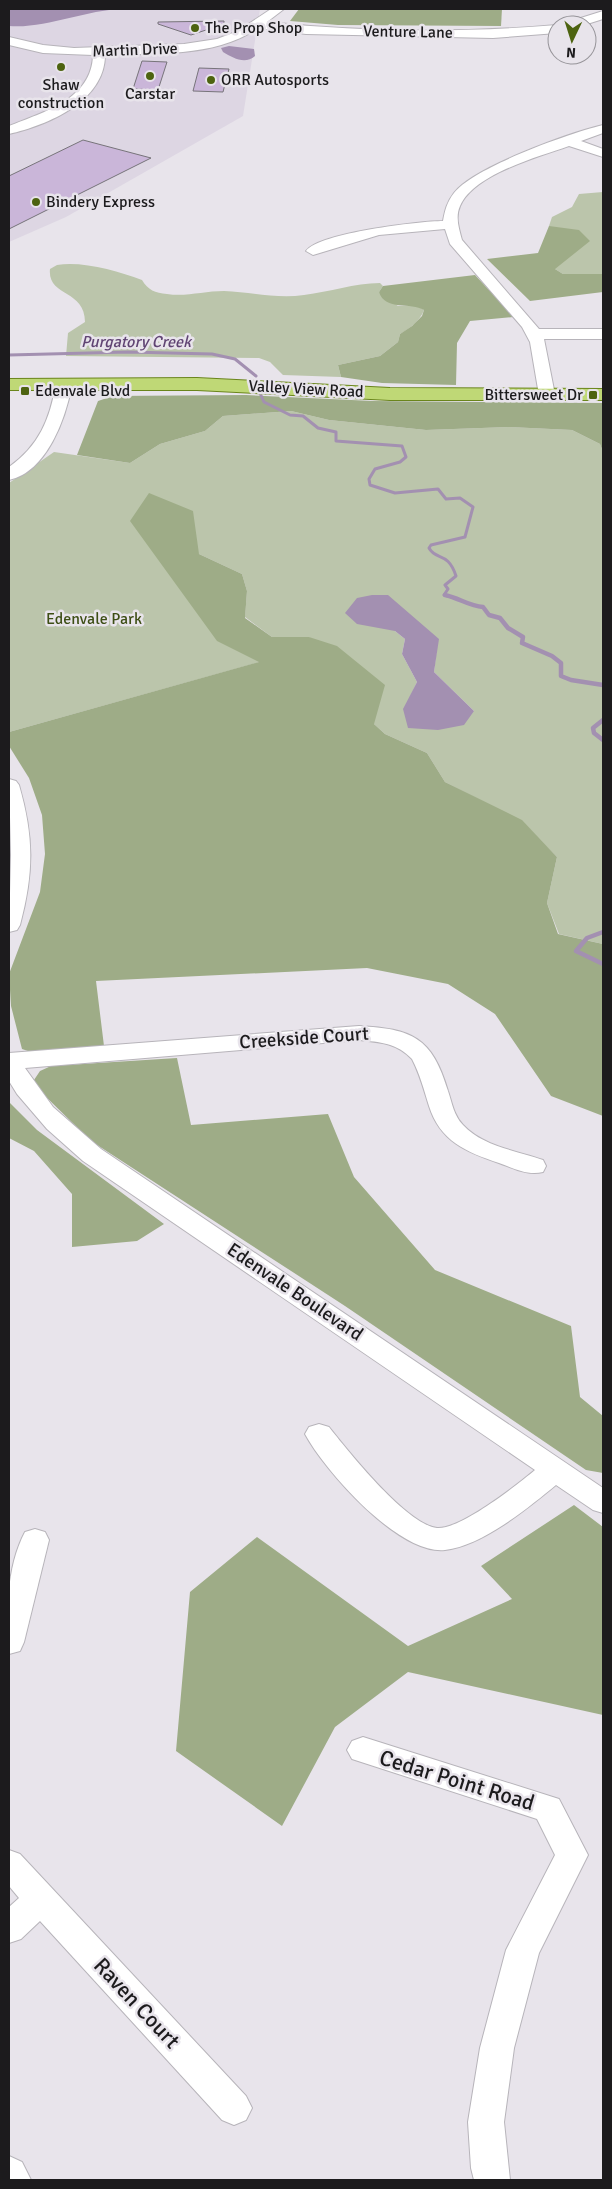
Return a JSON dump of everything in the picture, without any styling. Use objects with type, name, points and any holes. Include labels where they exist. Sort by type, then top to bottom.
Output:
[{"type":"main road","name":"Valley View Road","points":[[9,385],[197,384],[390,394],[603,395]]},
{"type":"street","name":"Martin Drive","points":[[9,41],[46,50],[99,52],[201,46],[231,38],[258,24],[275,10]]},
{"type":"street","name":"Venture Lane","points":[[258,24],[306,30],[484,34],[512,34],[547,30]]},
{"type":"street","points":[[9,130],[55,111],[80,97],[94,84],[97,77],[100,69],[99,52]]},
{"type":"street","points":[[546,395],[542,361],[534,334],[515,308],[460,247],[449,225],[453,204],[472,183],[488,173],[603,129]]},
{"type":"street","points":[[568,141],[603,153]]},
{"type":"street","points":[[312,252],[358,235],[386,228],[449,225]]},
{"type":"street","points":[[534,334],[603,334]]},
{"type":"street","points":[[9,475],[30,459],[46,442],[58,412],[64,384]]},
{"type":"street","points":[[9,786],[18,813],[23,844],[21,876],[9,925]]},
{"type":"street","name":"Creekside Court","points":[[9,1062],[359,1032],[378,1033],[411,1045],[423,1055],[430,1067],[448,1123],[458,1135],[475,1144],[534,1166]]},
{"type":"street","name":"Edenvale Boulevard","points":[[9,1062],[21,1083],[43,1112],[66,1135],[92,1155],[603,1502]]},
{"type":"street","points":[[319,1434],[352,1478],[410,1528],[437,1540],[451,1537],[486,1521],[537,1487],[556,1469]]},
{"type":"street","points":[[9,1642],[35,1540]]},
{"type":"street","name":"Cedar Point Road","points":[[363,1750],[548,1808],[572,1855],[523,1950],[497,2048],[486,2122],[489,2168],[492,2180]]},
{"type":"street","name":"Raven Court","points":[[9,1864],[234,2108]]},
{"type":"street","points":[[9,1928],[41,1899]]},
{"type":"street","points":[[9,2174],[12,2180]]},
{"type":"shaded area","points":[[9,9],[260,9],[243,116],[66,217],[9,242]]},
{"type":"shaded area","points":[[9,9],[122,9],[94,12],[37,25],[9,26]]},
{"type":"shaded area","points":[[229,46],[254,49],[255,56],[247,60],[235,58],[223,52],[221,48]]},
{"type":"shaded area","points":[[372,595],[388,595],[439,639],[434,672],[474,711],[464,725],[438,730],[408,728],[403,709],[417,682],[402,654],[405,639],[395,631],[357,624],[345,613],[357,598]]},
{"type":"green space","points":[[299,9],[502,9],[501,26],[338,25],[290,21]]},
{"type":"green space","points":[[603,192],[603,274],[563,274],[555,269],[549,226],[552,217],[572,207],[579,194]]},
{"type":"green space","points":[[549,226],[579,230],[590,241],[555,269],[563,274],[603,274],[603,292],[530,301],[487,259],[538,253]]},
{"type":"green space","points":[[78,264],[111,270],[142,280],[149,289],[155,292],[174,295],[224,291],[294,296],[314,294],[361,284],[380,283],[383,286],[379,292],[398,306],[418,306],[424,310],[411,327],[400,334],[398,342],[380,356],[338,365],[341,377],[283,375],[270,362],[259,358],[66,356],[68,333],[85,322],[83,311],[79,304],[54,284],[51,278],[50,269],[57,265]]},
{"type":"green space","points":[[475,275],[514,317],[470,321],[457,343],[456,385],[382,383],[341,377],[338,365],[380,356],[398,342],[400,334],[422,316],[424,310],[419,308],[387,302],[379,292],[383,286]]},
{"type":"green space","points":[[246,395],[373,401],[603,403],[603,452],[600,444],[572,430],[509,427],[426,430],[329,420],[291,411],[223,416],[205,431],[160,444],[130,463],[77,455],[98,401],[113,396]]},
{"type":"green space","name":"Edenvale Park","points":[[291,411],[329,420],[426,430],[509,427],[572,430],[600,444],[603,452],[603,944],[559,934],[547,903],[557,857],[522,821],[445,782],[427,753],[385,734],[374,724],[309,637],[272,637],[245,617],[247,591],[242,574],[199,554],[149,494],[145,501],[260,662],[9,732],[9,483],[54,452],[130,463],[160,444],[205,431],[223,416]],"holes":[[[419,624],[438,639],[434,672],[474,711],[404,709],[417,682],[402,654],[405,639],[395,631]]]},
{"type":"green space","points":[[149,493],[193,511],[199,554],[242,574],[247,591],[245,618],[272,637],[309,637],[337,646],[385,685],[374,724],[385,734],[427,753],[445,782],[522,820],[557,857],[547,903],[558,934],[603,944],[603,1116],[551,1096],[495,1014],[448,984],[367,968],[96,981],[104,1046],[31,1052],[22,1049],[11,1006],[9,974],[40,892],[45,854],[42,815],[29,778],[9,746],[9,732],[259,662],[217,641],[130,521]]},
{"type":"green space","points":[[177,1058],[191,1125],[328,1114],[354,1177],[435,1270],[571,1326],[580,1397],[603,1416],[603,1473],[586,1470],[345,1306],[91,1141],[40,1091],[34,1080],[40,1071],[51,1066]]},
{"type":"green space","points":[[9,1102],[37,1130],[164,1224],[137,1241],[72,1247],[72,1194],[34,1151],[9,1138]]},
{"type":"green space","points":[[574,1505],[603,1527],[603,1715],[408,1672],[335,1727],[282,1826],[176,1751],[190,1592],[257,1537],[408,1646],[512,1599],[481,1566]]},
{"type":"building","name":"The Prop Shop","points":[[224,21],[224,24],[191,35],[158,24],[158,22]]},
{"type":"building","name":"Carstar","points":[[142,61],[167,62],[158,90],[133,89]]},
{"type":"building","name":"ORR Autosports","points":[[199,68],[229,69],[223,92],[193,91]]},
{"type":"building","name":"Bindery Express","points":[[83,140],[151,158],[9,229],[9,176]]},
{"type":"waterway","name":"Purgatory Creek","points":[[9,355],[128,352],[212,354],[235,359],[256,376]]},
{"type":"waterway","name":"Purgatory Creek","points":[[259,391],[264,402],[290,415],[303,416],[318,428],[336,432],[336,441],[402,446],[406,457],[400,462],[375,469],[369,479],[370,485],[395,493],[438,489],[446,499],[460,498],[473,507],[465,537],[431,545],[429,548],[432,552],[446,560],[453,568],[456,576],[445,585],[448,589],[444,595],[450,596]]},
{"type":"waterway","name":"Purgatory Creek","points":[[445,595],[450,596]]},
{"type":"waterway","name":"Purgatory Creek","points":[[450,596],[483,607],[489,615],[500,618],[508,628],[523,637],[522,643],[552,656],[561,663],[561,676],[571,680],[603,685]]},
{"type":"waterway","name":"Purgatory Creek","points":[[603,720],[593,728],[594,733],[603,740]]},
{"type":"waterway","name":"Purgatory Creek","points":[[603,932],[587,938],[576,951],[603,964]]},
{"type":"place","name":"The Prop Shop","points":[[195,28]]},
{"type":"place","name":"Shaw construction","points":[[61,67]]},
{"type":"place","name":"Carstar","points":[[150,76]]},
{"type":"place","name":"ORR Autosports","points":[[211,80]]},
{"type":"place","name":"Bindery Express","points":[[36,202]]},
{"type":"place","name":"Edenvale Blvd","points":[[25,391]]},
{"type":"place","name":"Bittersweet Dr","points":[[593,395]]}]
